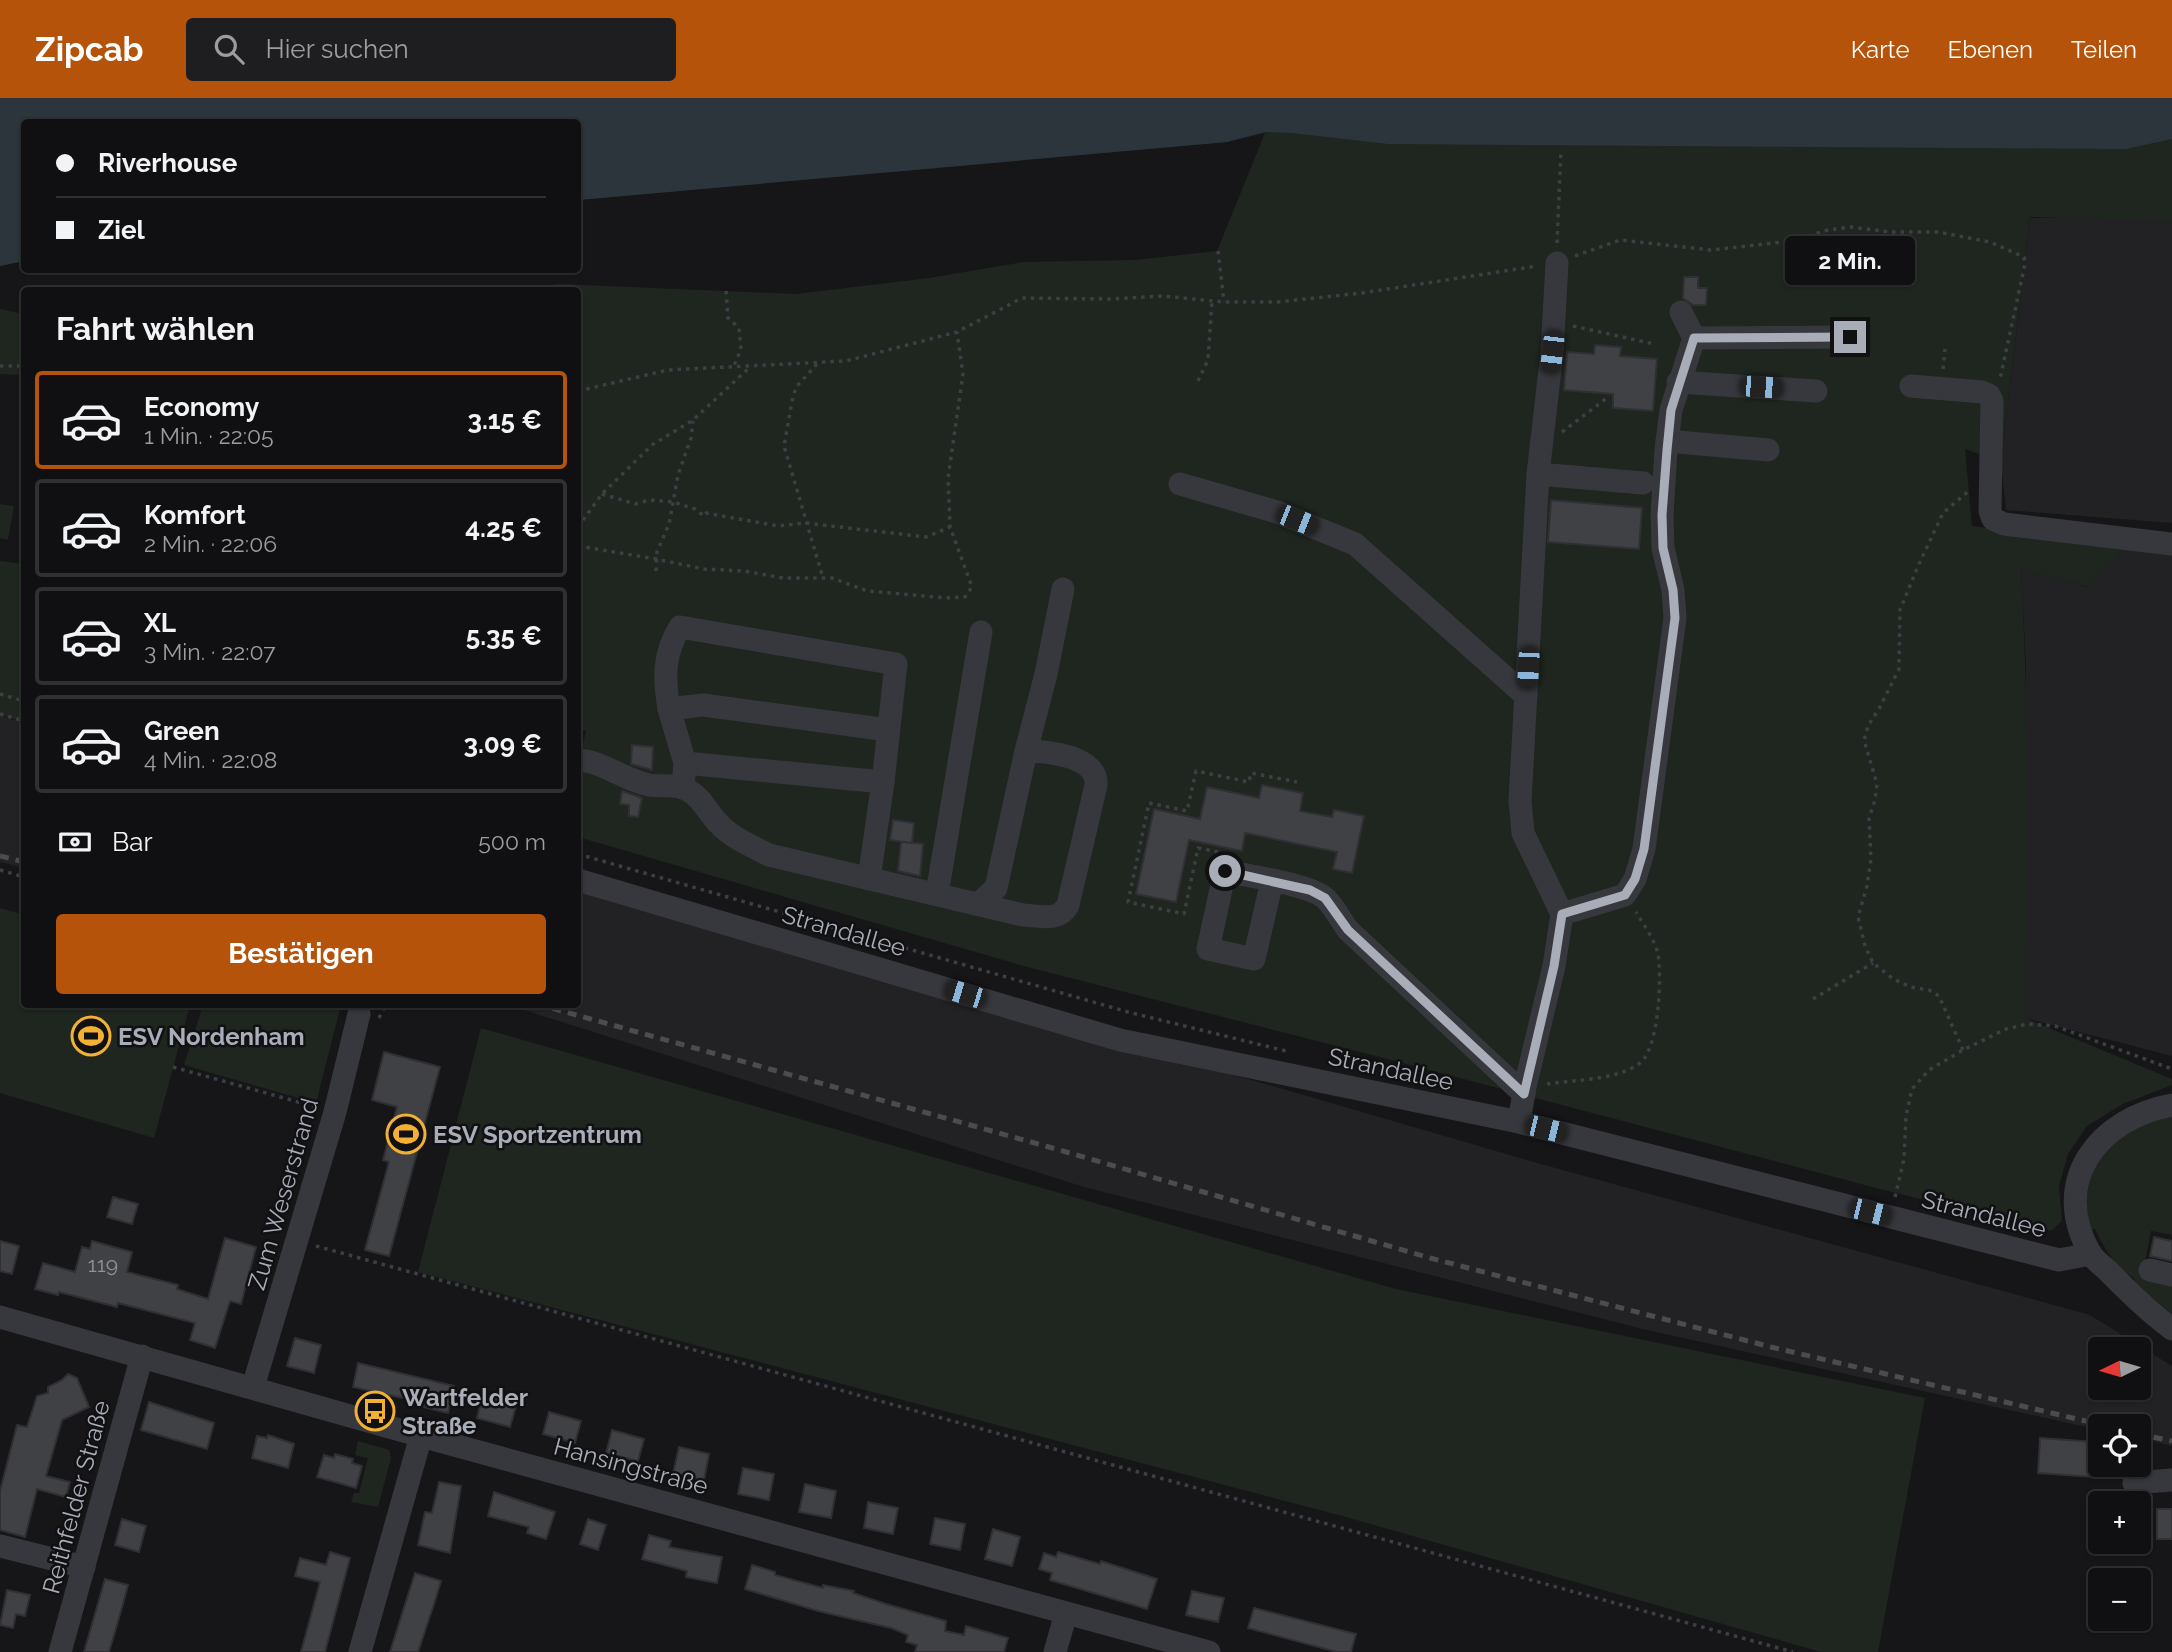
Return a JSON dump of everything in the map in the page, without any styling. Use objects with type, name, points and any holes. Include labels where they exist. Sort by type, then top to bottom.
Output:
[{"type":"street","points":[[1519,1122],[1524,1090],[1554,966],[1562,914],[1523,833],[1520,801],[1538,474],[1557,263]]},
{"type":"street","points":[[1562,914],[1625,895],[1635,879],[1644,849],[1675,618],[1673,590],[1663,548],[1662,515],[1671,410],[1694,338],[1681,312]]},
{"type":"street","points":[[1694,338],[1850,337]]},
{"type":"street","points":[[1678,382],[1816,391]]},
{"type":"street","points":[[1910,386],[1982,392],[1989,396],[1992,401],[1990,511],[1993,519],[2004,524],[2172,544]]},
{"type":"street","points":[[1668,441],[1768,450]]},
{"type":"street","points":[[1538,474],[1643,483]]},
{"type":"street","points":[[1181,484],[1277,512],[1355,544],[1526,696]]},
{"type":"street","points":[[978,904],[996,888],[1063,589]]},
{"type":"street","points":[[683,788],[685,763],[669,709],[664,681],[670,642],[680,627],[896,664],[869,879]]},
{"type":"street","points":[[937,894],[981,632]]},
{"type":"street","points":[[669,709],[703,705],[888,730]]},
{"type":"street","points":[[581,760],[648,785],[683,788],[703,801],[719,824],[769,855],[1023,915],[1054,917],[1064,913],[1068,905],[1095,791],[1095,773],[1082,761],[1026,751]]},
{"type":"street","points":[[685,763],[883,782]]},
{"type":"street","name":"Strandallee","points":[[581,881],[1120,1040],[1519,1122],[2059,1260],[2091,1254]]},
{"type":"street","points":[[1272,881],[1310,890],[1325,898],[1348,930],[1524,1090]]},
{"type":"street","name":"Zum Weserstrand","points":[[253,1387],[335,1112],[359,1014]]},
{"type":"street","points":[[2172,1105],[2134,1116],[2115,1126],[2100,1139],[2086,1157],[2078,1178],[2076,1203],[2079,1226],[2091,1254],[2151,1313],[2172,1329]]},
{"type":"street","name":"Hansingstraße","points":[[0,1317],[421,1436],[1209,1652]]},
{"type":"street","name":"Reithfelder Straße","points":[[61,1652],[142,1356]]},
{"type":"street","points":[[360,1652],[421,1436]]},
{"type":"street","points":[[2134,1483],[2172,1480]]},
{"type":"street","points":[[0,1546],[84,1567]]},
{"type":"street","points":[[1055,1652],[1066,1613]]},
{"type":"path","points":[[1557,263],[1561,150]]},
{"type":"path","points":[[581,390],[668,370],[846,360],[957,332],[1022,298],[1110,299],[1162,296],[1212,302],[1277,302],[1362,293],[1557,263],[1620,240],[1711,250],[1792,241],[1828,230],[1851,228],[1890,232],[1938,232],[1990,242],[2024,257],[2025,264],[1999,383]]},
{"type":"path","points":[[1218,251],[1224,302]]},
{"type":"path","points":[[726,291],[729,318],[739,328],[741,349],[733,368]]},
{"type":"path","points":[[1198,381],[1208,360],[1212,302]]},
{"type":"path","points":[[1553,321],[1654,344]]},
{"type":"path","points":[[581,546],[704,569],[744,571],[783,578],[832,578],[867,591],[946,598],[965,597],[972,587],[950,527],[948,478],[963,374],[957,332]]},
{"type":"path","points":[[818,362],[797,386],[784,446],[823,578]]},
{"type":"path","points":[[0,366],[21,366]]},
{"type":"path","points":[[581,523],[602,495],[652,445],[693,420],[750,367]]},
{"type":"path","points":[[1541,448],[1607,398]]},
{"type":"path","points":[[656,571],[657,552],[669,524],[678,475],[691,438],[693,420]]},
{"type":"path","points":[[1962,1050],[1939,996],[1929,990],[1909,987],[1892,978],[1873,963],[1864,946],[1858,916],[1867,886],[1871,859],[1868,818],[1875,800],[1877,784],[1864,740],[1868,726],[1899,669],[1900,610],[1918,566],[1943,513],[1990,471]]},
{"type":"path","points":[[602,495],[635,504],[650,500],[673,502],[695,509],[704,516],[706,513],[778,526],[806,523],[926,537],[950,527]]},
{"type":"path","points":[[0,694],[21,700]]},
{"type":"path","points":[[0,714],[21,720]]},
{"type":"path","points":[[1219,863],[1221,852],[1198,848],[1184,914],[1128,902],[1149,803],[1187,811],[1196,771],[1249,782],[1251,773],[1297,782]]},
{"type":"path","points":[[581,855],[1128,1012],[1300,1055]]},
{"type":"path","points":[[0,870],[21,876]]},
{"type":"path","points":[[1524,1090],[1623,1073],[1643,1062],[1653,1040],[1661,977],[1658,951],[1625,895]]},
{"type":"path","points":[[1813,999],[1873,963]]},
{"type":"path","points":[[1893,1202],[1904,1159],[1906,1116],[1912,1089],[1929,1070],[1962,1050],[2006,1029],[2028,1024],[2055,1026],[2172,1069]]},
{"type":"path","points":[[173,1067],[335,1112]]},
{"type":"path","points":[[297,1241],[1793,1652]]},
{"type":"shaded area","points":[[0,98],[2172,98],[2172,221],[2030,217],[2001,462],[1965,449],[1972,526],[2128,547],[2089,587],[2021,569],[2028,793],[2025,1018],[2172,1079],[2172,1085],[2123,1104],[2087,1126],[2068,1154],[2059,1186],[2062,1221],[2051,1231],[1031,968],[581,838],[581,754],[586,730],[581,730],[581,287],[541,287],[559,284],[796,294],[929,278],[1024,262],[1135,260],[1217,251],[1265,133],[1227,142],[581,200],[581,119],[21,119],[21,262],[0,266]]},
{"type":"shaded area","points":[[0,98],[2172,98],[2172,139],[2126,149],[1388,144],[1265,132],[1227,142],[581,200],[581,119],[21,119],[21,262],[0,266]]},
{"type":"shaded area","points":[[2030,218],[2172,218],[2172,523],[2006,510],[2001,462]]},
{"type":"shaded area","points":[[0,309],[21,313],[21,375],[0,374]]},
{"type":"shaded area","points":[[0,504],[14,506],[8,540],[0,538]]},
{"type":"shaded area","points":[[2128,547],[2172,552],[2172,1056],[2025,1018],[2026,666],[2021,568],[2088,587]]},
{"type":"shaded area","points":[[0,561],[21,564],[21,721],[0,715]]},
{"type":"shaded area","points":[[0,716],[21,722],[21,867],[0,862]]},
{"type":"shaded area","points":[[581,885],[1530,1161],[2090,1315],[2125,1337],[2088,1337],[2088,1400],[2151,1400],[2151,1353],[2172,1366],[2172,1446],[2151,1441],[2151,1414],[2088,1414],[2088,1427],[1647,1330],[1084,1187],[517,1008],[581,1008]]},
{"type":"shaded area","name":"ESV Nordenham","points":[[0,908],[21,914],[21,1008],[189,1008],[154,1138],[0,1093]]},
{"type":"shaded area","points":[[202,1008],[340,1008],[316,1103],[184,1065]]},
{"type":"shaded area","points":[[481,1028],[1396,1289],[1925,1398],[1878,1652],[1821,1652],[1346,1517],[418,1272]]},
{"type":"shaded area","points":[[2172,1116],[2172,1235],[2151,1231],[2143,1272],[2172,1279],[2172,1314],[2136,1285],[2134,1278],[2116,1263],[2095,1229],[2090,1230],[2085,1211],[2090,1173],[2101,1152],[2138,1124]]},
{"type":"shaded area","points":[[358,1441],[389,1450],[391,1458],[378,1507],[351,1502],[354,1493],[359,1493],[368,1458],[355,1455]]},
{"type":"building","points":[[1684,277],[1698,277],[1698,288],[1707,288],[1706,305],[1693,305],[1683,298]]},
{"type":"building","points":[[1595,345],[1621,347],[1620,356],[1657,359],[1653,411],[1613,408],[1613,394],[1564,390],[1567,352],[1594,354]]},
{"type":"building","points":[[1551,500],[1642,508],[1639,549],[1548,542]]},
{"type":"building","points":[[632,745],[653,747],[652,770],[631,764]]},
{"type":"building","points":[[1262,785],[1303,793],[1300,811],[1332,817],[1334,810],[1364,816],[1352,873],[1333,869],[1337,852],[1245,833],[1242,851],[1189,840],[1176,902],[1136,894],[1154,809],[1200,819],[1207,787],[1259,798]]},
{"type":"building","points":[[622,791],[642,798],[638,817],[629,816],[629,805],[620,804]]},
{"type":"building","points":[[893,820],[914,823],[912,843],[890,840]]},
{"type":"building","points":[[901,842],[923,844],[920,876],[898,871]]},
{"type":"building","name":"ESV Sportzentrum","points":[[384,1052],[440,1067],[389,1256],[365,1250],[389,1162],[383,1160],[397,1107],[372,1100]]},
{"type":"building","points":[[113,1197],[138,1204],[132,1224],[107,1217]]},
{"type":"building","points":[[2154,1237],[2172,1241],[2172,1261],[2150,1256]]},
{"type":"building","points":[[225,1238],[256,1247],[241,1304],[230,1301],[215,1348],[190,1340],[195,1323],[118,1303],[117,1307],[59,1292],[58,1295],[35,1289],[43,1263],[75,1272],[82,1247],[90,1249],[92,1241],[132,1252],[127,1272],[178,1285],[177,1289],[208,1299]]},
{"type":"building","points":[[0,1241],[19,1246],[12,1274],[0,1271]]},
{"type":"building","points":[[295,1338],[321,1345],[314,1373],[287,1366]]},
{"type":"building","points":[[358,1363],[454,1386],[448,1413],[424,1407],[425,1403],[353,1387]]},
{"type":"building","points":[[68,1374],[77,1378],[89,1407],[62,1420],[46,1476],[70,1482],[66,1497],[37,1489],[25,1537],[0,1530],[0,1491],[17,1425],[27,1427],[37,1396],[48,1393],[48,1387]]},
{"type":"building","points":[[483,1394],[517,1403],[510,1427],[477,1418]]},
{"type":"building","points":[[149,1402],[214,1423],[207,1449],[141,1430]]},
{"type":"building","points":[[549,1412],[581,1421],[575,1443],[543,1434]]},
{"type":"building","points":[[612,1430],[644,1439],[638,1461],[606,1453]]},
{"type":"building","points":[[268,1435],[294,1444],[288,1468],[252,1458],[257,1436],[267,1438]]},
{"type":"building","points":[[2040,1438],[2088,1441],[2088,1477],[2038,1473]]},
{"type":"building","points":[[679,1447],[709,1454],[704,1480],[673,1474]]},
{"type":"building","points":[[335,1454],[353,1459],[352,1463],[362,1466],[356,1488],[317,1477],[324,1455],[334,1458]]},
{"type":"building","points":[[743,1468],[774,1474],[769,1500],[738,1494]]},
{"type":"building","points":[[439,1482],[461,1486],[450,1553],[418,1545],[425,1512],[432,1513]]},
{"type":"building","points":[[805,1484],[836,1491],[831,1518],[799,1512]]},
{"type":"building","points":[[494,1492],[555,1512],[546,1539],[527,1533],[529,1527],[488,1516]]},
{"type":"building","points":[[868,1502],[898,1508],[893,1534],[864,1528]]},
{"type":"building","points":[[2157,1509],[2172,1509],[2172,1539],[2157,1539]]},
{"type":"building","points":[[935,1518],[965,1524],[960,1550],[930,1544]]},
{"type":"building","points":[[122,1519],[146,1526],[139,1552],[115,1545]]},
{"type":"building","points":[[588,1519],[606,1525],[598,1550],[580,1544]]},
{"type":"building","points":[[993,1529],[1020,1537],[1012,1566],[985,1559]]},
{"type":"building","points":[[649,1535],[671,1541],[669,1547],[722,1557],[717,1583],[686,1577],[687,1571],[642,1559]]},
{"type":"building","points":[[330,1552],[350,1558],[325,1652],[301,1652],[320,1582],[295,1576],[300,1558],[326,1565]]},
{"type":"building","points":[[1058,1552],[1100,1564],[1101,1561],[1157,1579],[1147,1609],[1050,1580],[1052,1573],[1039,1569],[1044,1553],[1056,1557]]},
{"type":"building","points":[[752,1565],[775,1572],[775,1575],[823,1588],[823,1585],[854,1591],[853,1593],[886,1604],[946,1621],[945,1631],[964,1635],[966,1626],[1008,1638],[1004,1652],[915,1652],[917,1645],[906,1642],[908,1635],[891,1628],[818,1611],[745,1589]]},
{"type":"building","points":[[415,1573],[441,1581],[434,1604],[418,1652],[390,1652]]},
{"type":"building","points":[[105,1579],[128,1585],[121,1611],[109,1652],[84,1652]]},
{"type":"building","points":[[7,1590],[30,1595],[25,1616],[16,1614],[13,1628],[0,1625]]},
{"type":"building","points":[[1192,1591],[1224,1598],[1218,1622],[1186,1615]]},
{"type":"building","points":[[1254,1608],[1356,1634],[1351,1652],[1337,1652],[1248,1628]]},
{"type":"railway","points":[[0,856],[21,861]]},
{"type":"railway","points":[[551,1008],[1049,1147],[1430,1258],[1771,1347],[2088,1422]]},
{"type":"railway","points":[[2151,1437],[2172,1441]]},
{"type":"place","name":"ESV Nordenham","points":[[91,1036]]},
{"type":"place","name":"ESV Sportzentrum","points":[[406,1134]]},
{"type":"place","name":"Wartfelder Straße","points":[[375,1411]]},
{"type":"route","points":[[1225,871],[1310,890],[1325,898],[1348,930],[1524,1094],[1554,966],[1562,914],[1625,895],[1635,879],[1644,849],[1675,618],[1673,590],[1663,548],[1662,515],[1667,450],[1671,410],[1694,338],[1850,337]]}]
